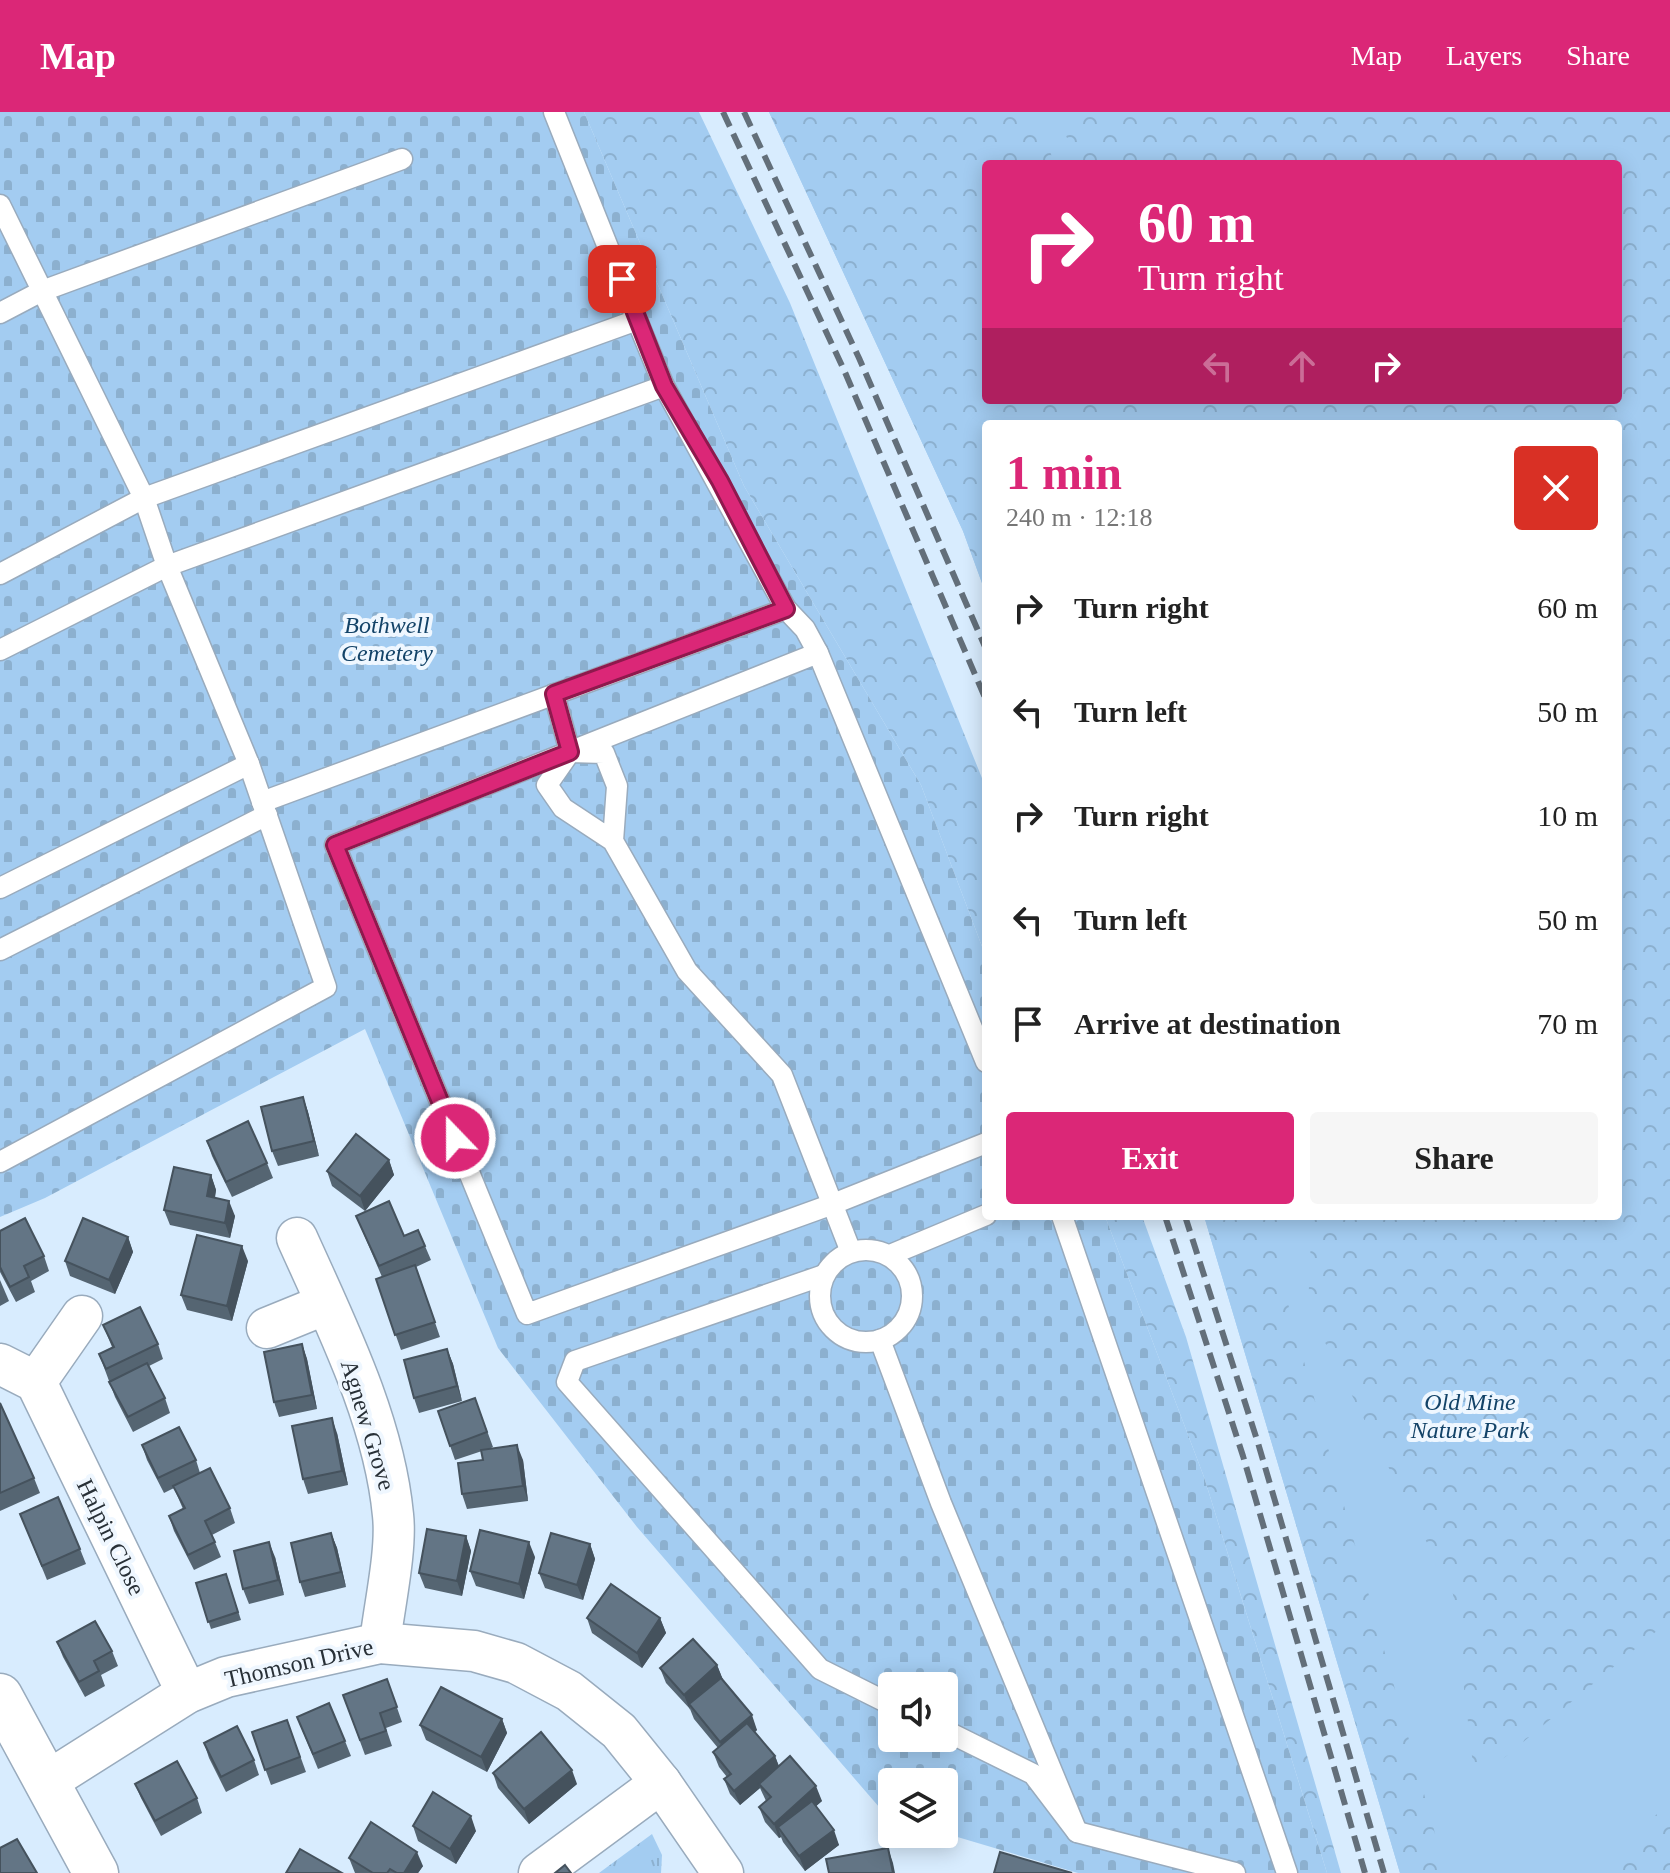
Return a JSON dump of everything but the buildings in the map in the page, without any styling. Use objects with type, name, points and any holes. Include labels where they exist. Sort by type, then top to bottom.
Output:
[{"type":"main road","points":[[0,1696],[96,1873]]},
{"type":"street","name":"Agnew Grove","points":[[297,1238],[356,1377],[386,1472],[394,1519],[380,1643]]},
{"type":"street","points":[[267,1328],[326,1304]]},
{"type":"street","points":[[0,1364],[36,1382],[82,1316]]},
{"type":"street","name":"Halpin Close","points":[[36,1382],[187,1693]]},
{"type":"street","name":"Thomson Drive","points":[[48,1781],[187,1693],[226,1677],[380,1643],[474,1651],[516,1663],[569,1691],[619,1731],[661,1783],[723,1873]]},
{"type":"street","points":[[539,1873],[661,1783]]},
{"type":"lane","points":[[554,112],[664,386],[720,481],[786,609],[805,629],[818,653],[982,1052]]},
{"type":"lane","points":[[0,313],[42,291],[402,159]]},
{"type":"lane","points":[[0,205],[144,498],[167,566],[249,764],[326,987],[0,1162]]},
{"type":"lane","points":[[0,574],[144,498],[637,320]]},
{"type":"lane","points":[[0,650],[167,566],[664,386]]},
{"type":"lane","points":[[0,950],[264,808],[554,694],[786,609]]},
{"type":"lane","points":[[818,653],[335,845],[527,1314],[833,1204],[982,1145]]},
{"type":"lane","points":[[554,694],[570,752]]},
{"type":"lane","points":[[570,752],[604,753],[617,786],[613,841]]},
{"type":"lane","points":[[570,752],[547,785],[563,808],[613,841],[687,971],[782,1075],[851,1252]]},
{"type":"lane","points":[[0,888],[249,764]]},
{"type":"lane","points":[[890,1255],[982,1217]]},
{"type":"lane","points":[[1063,1220],[1287,1873]]},
{"type":"lane","points":[[867,1249],[890,1255],[902,1266],[910,1280],[911,1308],[899,1328],[880,1340],[848,1339],[831,1326],[822,1312],[820,1290],[824,1275],[834,1262],[851,1252],[867,1249]]},
{"type":"lane","points":[[824,1275],[575,1361],[567,1382],[820,1669],[878,1698]]},
{"type":"lane","points":[[880,1340],[941,1503],[1077,1832]]},
{"type":"lane","points":[[958,1737],[1033,1774],[1077,1832],[1235,1873]]},
{"type":"green space","name":"Bothwell Cemetery","points":[[0,112],[584,112],[744,486],[921,785],[982,946],[982,1220],[1107,1220],[1204,1477],[1327,1873],[1078,1873],[958,1837],[958,1768],[878,1768],[878,1806],[637,1527],[498,1348],[365,1029],[45,1198],[0,1217]]},
{"type":"green space","points":[[584,112],[699,112],[790,303],[982,778],[982,946],[921,785],[744,486]]},
{"type":"green space","name":"Old Mine Nature Park","points":[[769,112],[1670,112],[1670,1873],[1400,1873],[1205,1220],[1622,1220],[1622,420],[982,420],[982,583],[963,531]]},
{"type":"green space","points":[[769,112],[1034,112],[1053,160],[982,160],[982,404],[1145,404],[1151,420],[982,420],[982,583],[963,531]]},
{"type":"green space","points":[[1056,112],[1670,112],[1670,1620],[1475,1782],[1453,1594],[1308,1309],[1312,1220],[1622,1220],[1622,420],[1186,420],[1180,404],[1622,404],[1622,160],[1076,160]]},
{"type":"green space","points":[[1107,1220],[1143,1220],[1186,1337],[1341,1873],[1327,1873],[1204,1477]]},
{"type":"green space","points":[[1205,1220],[1281,1220],[1277,1264],[1446,1873],[1400,1873]]},
{"type":"green space","points":[[1670,1799],[1670,1873],[1605,1873]]},
{"type":"green space","points":[[652,1834],[662,1855],[661,1873],[599,1873]]},
{"type":"railway","points":[[723,112],[844,370],[982,691]]},
{"type":"railway","points":[[744,112],[859,358],[982,640]]},
{"type":"railway","points":[[1166,1220],[1243,1456],[1365,1873]]},
{"type":"railway","points":[[1186,1220],[1258,1443],[1384,1873]]},
{"type":"route","points":[[455,1138],[335,845],[570,752],[554,694],[786,609],[720,481],[664,386],[622,279]]}]
